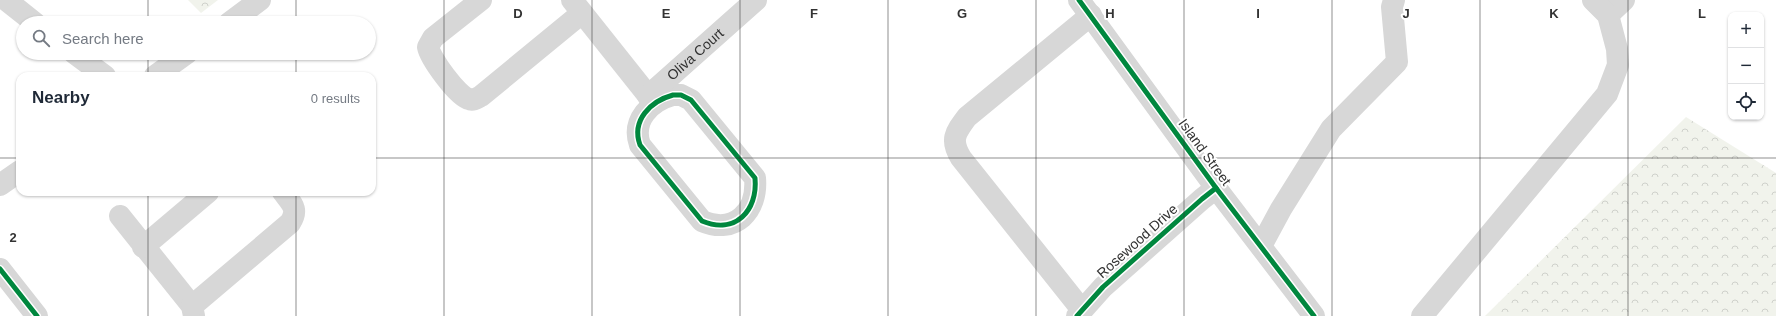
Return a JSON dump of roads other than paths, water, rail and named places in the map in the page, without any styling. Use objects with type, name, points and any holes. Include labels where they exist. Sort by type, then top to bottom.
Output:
[{"type":"street","points":[[6,0],[26,16]]},
{"type":"street","points":[[238,16],[260,0]]},
{"type":"street","points":[[481,0],[433,38],[428,47],[432,59],[458,92],[468,100],[481,96],[577,7],[651,99]]},
{"type":"street","points":[[1261,246],[1281,208],[1331,129],[1396,62],[1392,8],[1394,0]]},
{"type":"street","points":[[1422,316],[1607,94],[1618,65],[1617,49],[1601,8],[1624,0]]},
{"type":"street","name":"Oliva Court","points":[[651,99],[681,95],[691,100],[755,178],[756,188],[753,199],[748,211],[740,219],[731,224],[721,226],[710,225],[702,221],[640,145],[637,137],[640,125],[651,99],[743,4]]},
{"type":"street","points":[[1080,313],[961,158],[956,149],[954,138],[958,129],[967,118],[1085,8]]},
{"type":"street","name":"Island Street","points":[[1085,8],[1216,188],[1261,246],[1304,313]]},
{"type":"street","points":[[83,60],[99,72]]},
{"type":"street","points":[[161,72],[177,60]]},
{"type":"street","points":[[0,185],[16,174]]},
{"type":"street","name":"Rosewood Drive","points":[[1080,313],[1102,287],[1198,202],[1216,188]]},
{"type":"street","points":[[143,247],[203,196]]},
{"type":"street","points":[[120,216],[193,311],[290,223],[295,212],[294,206],[286,196]]},
{"type":"street","points":[[0,269],[37,316]]}]
